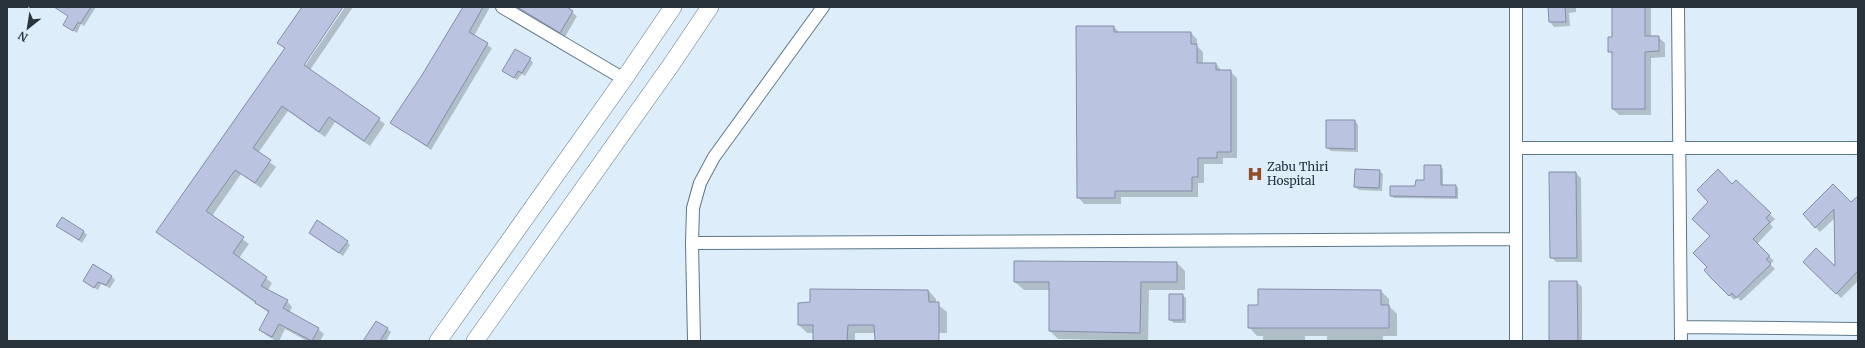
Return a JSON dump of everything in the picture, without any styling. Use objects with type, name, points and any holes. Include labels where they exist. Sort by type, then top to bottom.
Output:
[{"type":"main road","points":[[438,341],[624,79],[673,7]]},
{"type":"main road","points":[[475,341],[671,65],[710,7]]},
{"type":"street","points":[[502,7],[624,79]]},
{"type":"street","points":[[694,341],[692,243],[695,198],[706,171],[714,157],[823,7]]},
{"type":"street","points":[[1516,7],[1516,341]]},
{"type":"street","points":[[1678,7],[1681,341]]},
{"type":"street","points":[[1517,148],[1858,148]]},
{"type":"street","points":[[692,243],[1516,239]]},
{"type":"street","points":[[1680,326],[1858,329]]},
{"type":"building","points":[[54,7],[91,7],[80,24],[78,22],[73,31],[63,25],[68,16]]},
{"type":"building","points":[[302,7],[343,7],[304,65],[380,118],[364,141],[329,117],[319,132],[282,106],[253,148],[271,160],[255,183],[235,170],[206,211],[244,237],[233,253],[267,277],[261,286],[288,300],[283,308],[319,328],[312,341],[279,324],[272,337],[259,330],[269,311],[255,303],[256,302],[156,232],[285,48],[277,43]]},
{"type":"building","points":[[463,7],[483,7],[469,32],[488,43],[427,146],[390,123],[422,75]]},
{"type":"building","points":[[517,7],[567,7],[573,11],[560,33]]},
{"type":"building","points":[[1548,7],[1565,7],[1566,22],[1549,22]]},
{"type":"building","points":[[1612,7],[1645,7],[1645,36],[1659,36],[1659,51],[1645,52],[1645,109],[1612,109],[1612,52],[1608,52],[1608,37],[1612,37]]},
{"type":"building","points":[[1076,26],[1114,26],[1114,32],[1191,32],[1191,44],[1197,44],[1197,63],[1216,63],[1216,70],[1231,70],[1231,152],[1217,152],[1217,158],[1198,158],[1198,177],[1192,177],[1192,191],[1115,191],[1115,198],[1077,198]]},
{"type":"building","points":[[515,49],[531,58],[522,73],[518,71],[514,78],[502,71]]},
{"type":"building","points":[[1326,120],[1355,120],[1355,149],[1326,148]]},
{"type":"building","points":[[1424,165],[1441,165],[1441,185],[1456,185],[1456,197],[1390,196],[1390,186],[1415,186],[1416,180],[1424,180]]},
{"type":"building","points":[[1355,169],[1380,170],[1379,188],[1354,187]]},
{"type":"building","points":[[1718,169],[1732,184],[1736,180],[1771,213],[1766,218],[1770,222],[1753,239],[1770,256],[1766,259],[1771,264],[1736,298],[1732,293],[1729,296],[1711,278],[1704,270],[1707,267],[1693,253],[1710,236],[1692,219],[1708,202],[1697,190]]},
{"type":"building","points":[[1549,172],[1576,172],[1577,258],[1550,258]]},
{"type":"building","points":[[1833,184],[1851,202],[1858,196],[1858,271],[1836,294],[1803,262],[1816,248],[1835,266],[1834,209],[1815,228],[1803,214]]},
{"type":"building","points":[[62,217],[84,231],[79,240],[56,226]]},
{"type":"building","points":[[317,220],[348,241],[339,253],[309,233]]},
{"type":"building","points":[[1014,261],[1177,262],[1177,282],[1141,282],[1140,333],[1049,331],[1049,282],[1014,282]]},
{"type":"building","points":[[93,264],[112,276],[106,285],[98,282],[94,288],[83,281]]},
{"type":"building","points":[[1549,281],[1577,281],[1578,341],[1549,341]]},
{"type":"building","points":[[810,289],[928,290],[929,302],[939,302],[939,341],[875,341],[874,325],[848,325],[847,341],[813,341],[813,325],[798,325],[798,303],[810,302]]},
{"type":"building","points":[[1258,289],[1381,290],[1381,305],[1389,305],[1389,328],[1248,328],[1248,305],[1258,305]]},
{"type":"building","points":[[1169,294],[1183,294],[1183,320],[1169,320]]},
{"type":"building","points":[[376,321],[388,328],[380,341],[363,341]]},
{"type":"place","name":"Zabu Thiri Hospital","points":[[1255,174]]}]
